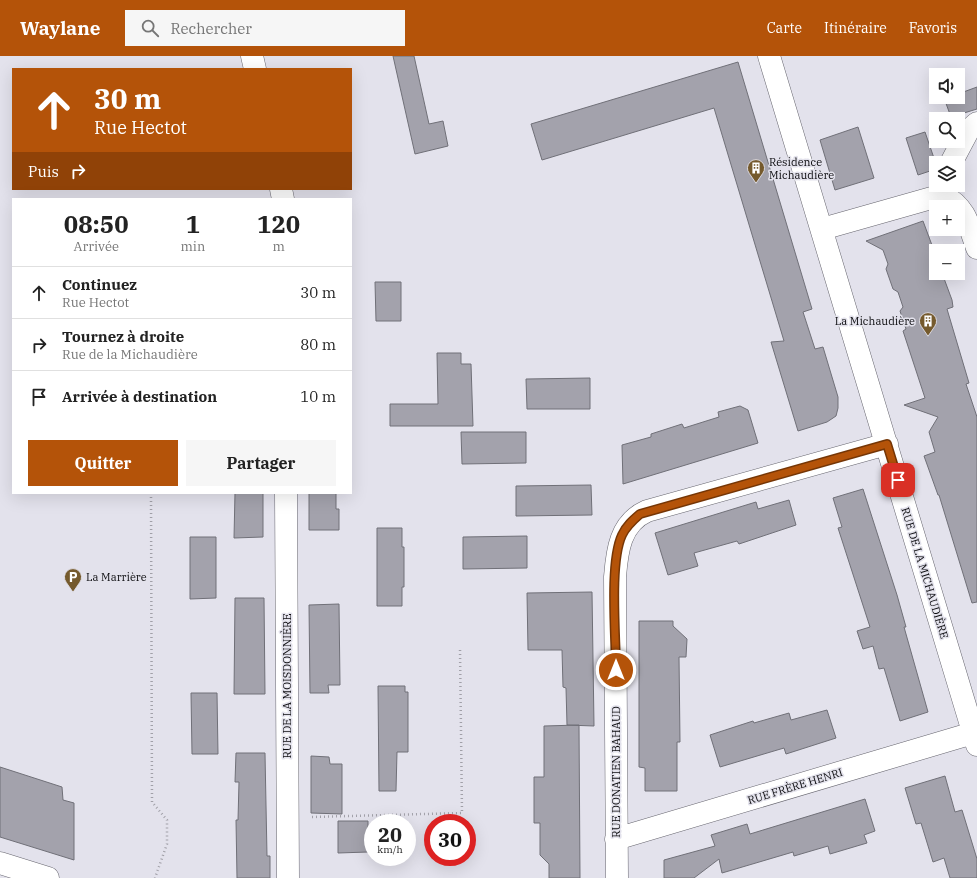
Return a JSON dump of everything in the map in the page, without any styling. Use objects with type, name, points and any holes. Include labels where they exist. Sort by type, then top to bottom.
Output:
[{"type":"street","points":[[252,56],[255,68]]},
{"type":"street","name":"RUE DE LA MICHAUDIÈRE","points":[[769,56],[975,739]]},
{"type":"street","points":[[955,156],[968,131],[977,123]]},
{"type":"street","points":[[822,229],[937,192]]},
{"type":"street","points":[[945,192],[961,209],[977,248]]},
{"type":"street","name":"RUE DONATIEN BAHAUD","points":[[617,878],[615,577],[618,545],[628,525],[640,514],[647,511],[887,444]]},
{"type":"street","name":"RUE DE LA MOISDONNIÈRE","points":[[286,494],[288,878]]},
{"type":"street","name":"RUE FRÈRE HENRI","points":[[616,839],[975,739]]},
{"type":"street","points":[[0,863],[48,878]]},
{"type":"path","points":[[151,494],[152,802],[167,820],[167,844],[155,878]]},
{"type":"path","points":[[287,818],[462,813],[460,648]]},
{"type":"building","points":[[393,56],[414,56],[429,124],[443,121],[448,146],[415,154]]},
{"type":"building","name":"Résidence Michaudière","points":[[738,62],[812,309],[803,312],[815,349],[823,347],[838,397],[836,416],[827,422],[798,431],[771,342],[784,341],[714,108],[542,160],[531,124]]},
{"type":"building","points":[[977,87],[977,109],[965,113],[949,112],[946,104],[965,104],[965,91]]},
{"type":"building","points":[[858,127],[874,178],[835,190],[820,140]]},
{"type":"building","points":[[925,132],[929,148],[930,148],[933,156],[929,156],[929,171],[918,175],[906,138]]},
{"type":"building","name":"La Michaudière","points":[[923,221],[932,244],[929,244],[929,280],[945,280],[952,300],[953,307],[947,309],[969,383],[966,384],[977,417],[977,602],[972,603],[939,495],[924,456],[935,452],[929,432],[938,417],[904,405],[925,398],[903,331],[906,329],[900,311],[903,307],[898,292],[893,289],[886,269],[888,264],[883,250],[866,241]]},
{"type":"building","points":[[375,282],[401,282],[401,321],[376,321]]},
{"type":"building","points":[[437,353],[461,353],[461,364],[471,364],[473,426],[390,426],[390,404],[438,404]]},
{"type":"building","points":[[590,378],[590,409],[527,409],[526,379]]},
{"type":"building","points":[[740,406],[748,410],[758,443],[623,484],[622,445],[651,437],[651,434],[682,424],[684,428],[719,417],[718,412]]},
{"type":"building","points":[[461,432],[526,432],[526,463],[462,464]]},
{"type":"building","points":[[591,485],[592,515],[516,516],[516,486]]},
{"type":"building","points":[[863,489],[897,595],[906,627],[904,627],[928,712],[900,721],[884,668],[879,669],[873,646],[863,649],[857,631],[870,627],[838,528],[842,527],[833,498]]},
{"type":"building","points":[[235,494],[263,494],[263,537],[234,538]]},
{"type":"building","points":[[309,494],[336,494],[336,509],[339,509],[339,530],[309,530]]},
{"type":"building","points":[[789,500],[796,525],[739,544],[737,541],[694,553],[698,566],[668,575],[655,533],[756,502],[758,509]]},
{"type":"building","points":[[377,528],[402,528],[402,547],[404,547],[404,587],[402,587],[402,606],[377,606]]},
{"type":"building","points":[[527,536],[527,568],[463,569],[463,537]]},
{"type":"building","points":[[190,537],[216,537],[216,598],[190,599]]},
{"type":"building","points":[[592,592],[594,726],[567,725],[566,688],[563,687],[562,650],[528,650],[527,593]]},
{"type":"building","points":[[235,598],[264,598],[265,694],[234,694]]},
{"type":"building","points":[[339,604],[340,685],[328,685],[329,693],[310,693],[309,605]]},
{"type":"building","points":[[639,621],[673,621],[673,626],[687,639],[686,657],[679,657],[680,742],[677,742],[677,791],[645,791],[645,768],[639,767]]},
{"type":"building","points":[[378,686],[405,686],[405,692],[408,692],[408,752],[397,752],[396,791],[379,791]]},
{"type":"building","points":[[191,693],[217,693],[218,754],[192,754]]},
{"type":"building","points":[[827,710],[836,738],[786,754],[784,748],[720,767],[710,735],[753,721],[754,723],[789,713],[791,720]]},
{"type":"building","points":[[579,725],[580,878],[549,878],[549,864],[540,855],[540,823],[534,823],[534,777],[544,777],[544,726]]},
{"type":"building","points":[[236,753],[265,753],[267,856],[270,856],[270,878],[237,878],[236,820],[238,820],[239,782],[235,782]]},
{"type":"building","points":[[311,756],[329,757],[330,764],[342,764],[342,814],[311,813]]},
{"type":"building","points":[[0,767],[62,787],[63,800],[74,803],[74,860],[0,837]]},
{"type":"building","points":[[945,776],[955,812],[962,810],[977,859],[977,878],[950,878],[944,858],[933,862],[921,823],[916,824],[905,788]]},
{"type":"building","points":[[865,799],[875,831],[864,835],[867,843],[830,854],[828,846],[794,856],[793,852],[722,873],[719,859],[694,878],[664,878],[664,860],[715,846],[711,835],[747,824],[750,834]]},
{"type":"building","points":[[338,821],[364,821],[364,852],[338,853]]},
{"type":"place","name":"Résidence Michaudière","points":[[756,183]]},
{"type":"place","name":"La Michaudière","points":[[928,336]]},
{"type":"place","name":"La Marrière","points":[[73,592]]},
{"type":"route","points":[[616,670],[615,577],[618,545],[628,525],[640,514],[887,444],[898,480]]}]
